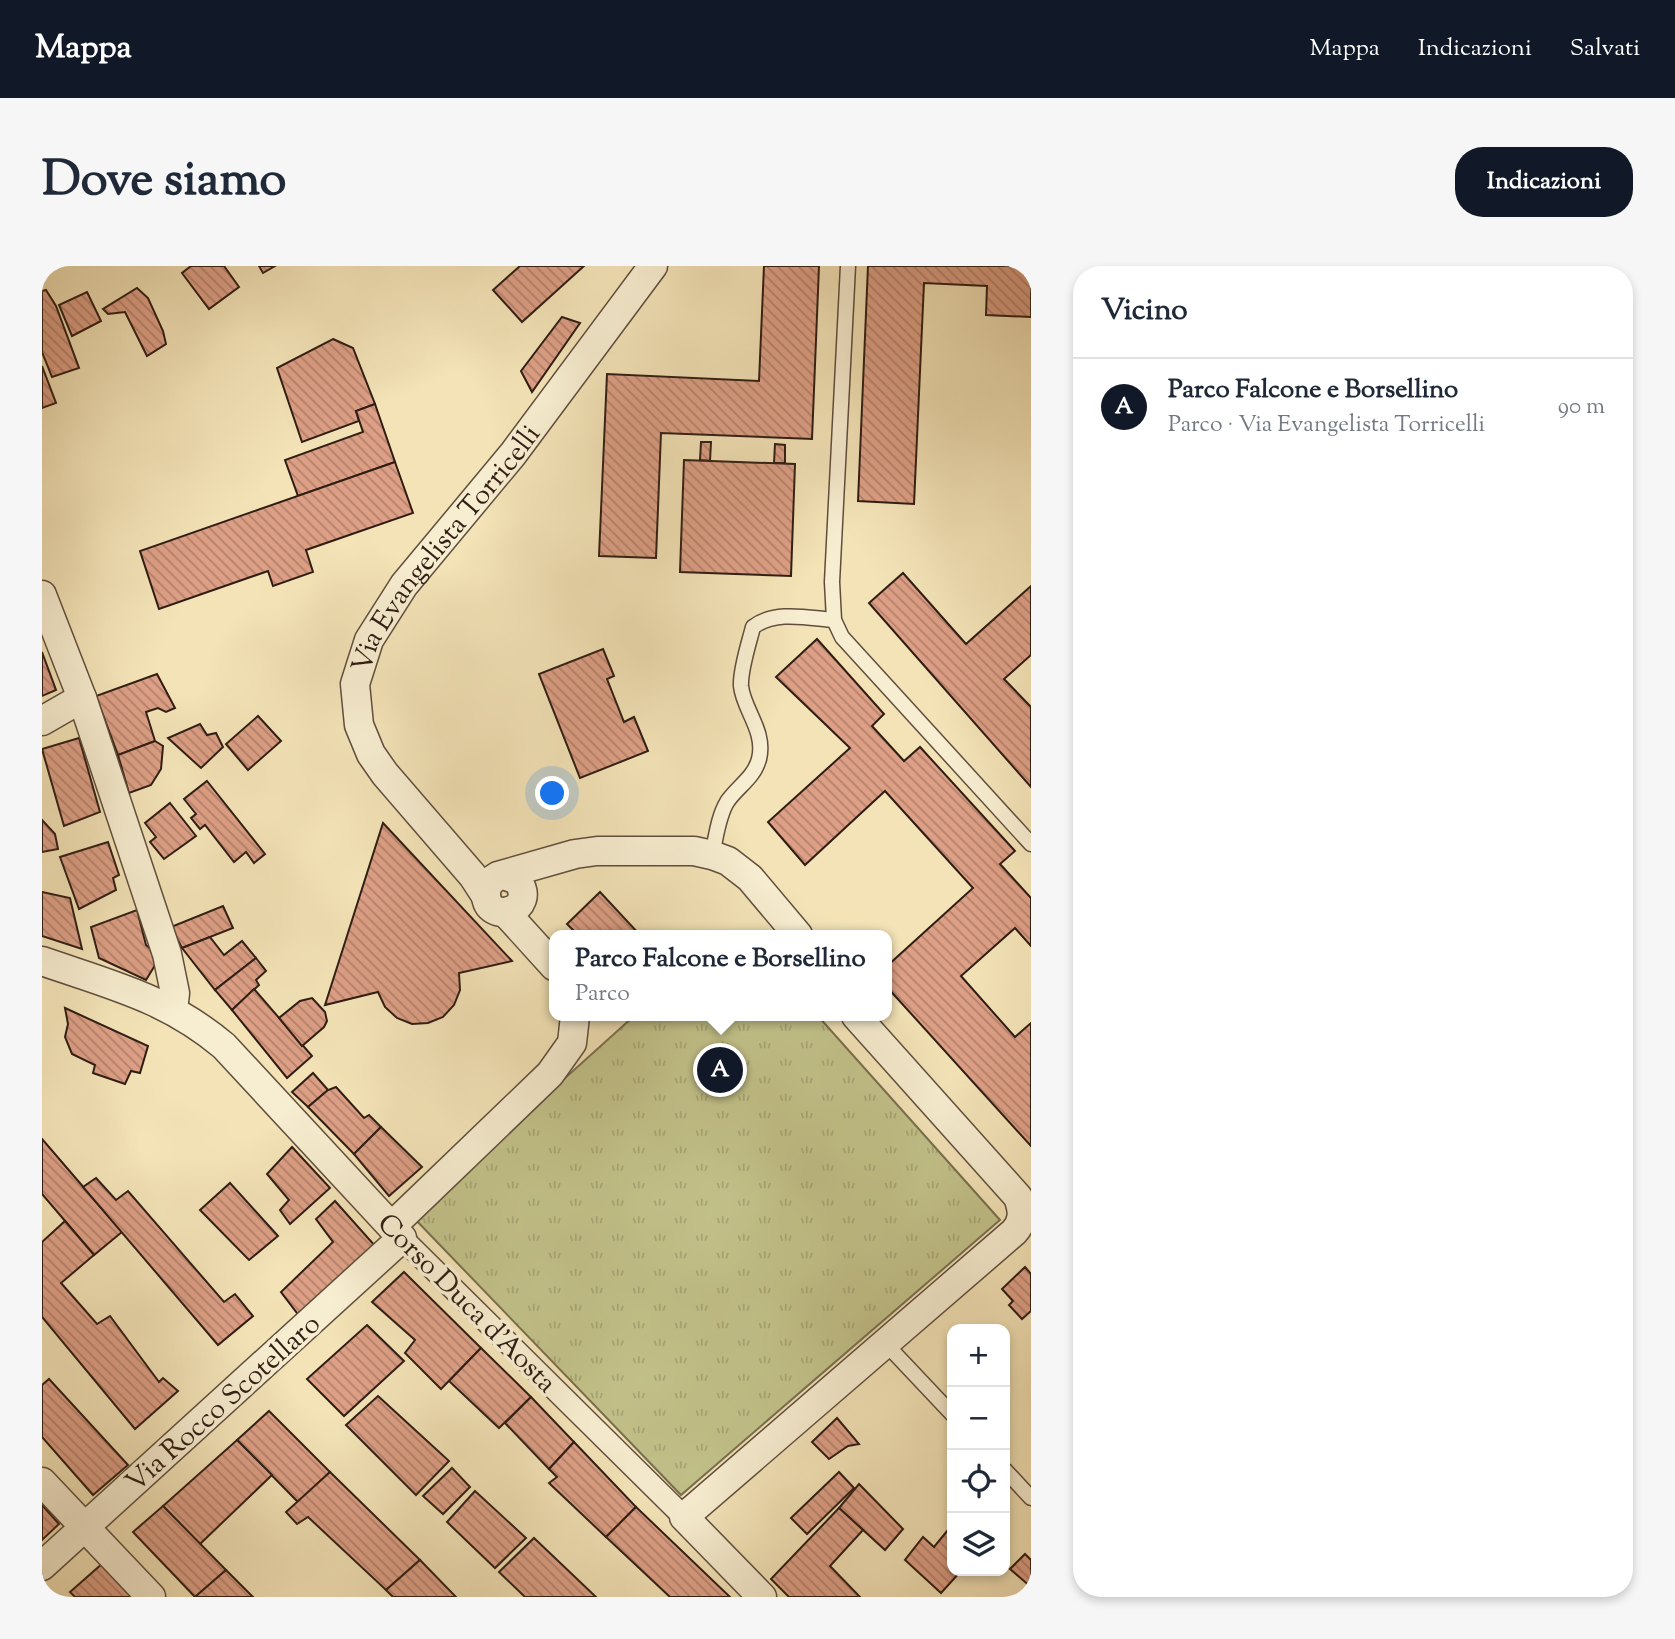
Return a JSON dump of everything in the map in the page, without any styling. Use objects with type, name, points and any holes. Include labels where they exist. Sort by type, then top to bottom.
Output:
[{"type":"street","name":"Via Evangelista Torricelli","points":[[549,960],[498,889],[385,775],[371,754],[359,725],[355,684],[369,640],[404,585],[513,454],[653,266]]},
{"type":"street","points":[[42,595],[82,698],[169,963],[175,993],[173,1010]]},
{"type":"street","points":[[42,721],[82,698]]},
{"type":"street","points":[[498,889],[575,854],[597,851],[694,851],[728,861],[750,878],[795,930]]},
{"type":"street","name":"Corso Duca d'Aosta","points":[[42,961],[147,997],[198,1024],[224,1046],[397,1232],[684,1517],[759,1596]]},
{"type":"street","points":[[397,1232],[550,1074],[572,1043],[574,1021]]},
{"type":"street","points":[[684,1517],[1026,1220],[1018,1198],[860,1021]]},
{"type":"street","name":"Via Rocco Scotellaro","points":[[42,1566],[397,1232]]},
{"type":"street","points":[[42,1482],[151,1597]]},
{"type":"lane","points":[[848,266],[832,582],[834,620],[842,637],[1031,844]]},
{"type":"lane","points":[[712,855],[727,801],[751,775],[760,757],[760,740],[741,688],[753,627],[759,622],[777,617],[834,620]]},
{"type":"lane","points":[[886,1343],[947,1409]]},
{"type":"lane","points":[[1010,1475],[1031,1498]]},
{"type":"green space","points":[[628,1021],[822,1021],[1000,1220],[681,1495],[412,1216]]},
{"type":"building","points":[[191,266],[224,266],[239,287],[209,309],[182,273]]},
{"type":"building","points":[[259,266],[275,266],[263,273]]},
{"type":"building","points":[[520,266],[584,266],[522,322],[493,290]]},
{"type":"building","points":[[764,266],[819,266],[812,439],[661,433],[656,558],[599,556],[607,374],[759,381]]},
{"type":"building","points":[[868,266],[1031,266],[1031,317],[986,315],[987,286],[924,283],[914,504],[858,501]]},
{"type":"building","points":[[137,288],[148,298],[166,344],[147,356],[125,312],[108,314],[103,309]]},
{"type":"building","points":[[46,290],[56,306],[79,368],[52,377],[42,352],[42,291]]},
{"type":"building","points":[[87,292],[101,321],[72,336],[59,305]]},
{"type":"building","points":[[562,317],[580,323],[532,392],[521,371]]},
{"type":"building","points":[[333,339],[353,348],[375,404],[356,411],[359,421],[302,442],[277,368]]},
{"type":"building","points":[[42,366],[56,403],[42,408]]},
{"type":"building","points":[[375,404],[395,462],[298,496],[285,460],[363,432],[356,411]]},
{"type":"building","points":[[701,442],[711,442],[710,461],[700,460]]},
{"type":"building","points":[[775,444],[785,445],[785,463],[774,463]]},
{"type":"building","points":[[684,460],[795,464],[791,576],[680,572]]},
{"type":"building","points":[[395,462],[413,513],[306,550],[313,572],[273,586],[268,571],[159,609],[140,551]]},
{"type":"building","points":[[903,573],[966,644],[1031,586],[1031,655],[1004,679],[1031,707],[1031,787],[869,603]]},
{"type":"building","points":[[817,639],[884,714],[872,726],[904,761],[920,747],[1015,851],[1000,864],[1031,898],[1031,946],[1015,928],[961,976],[1015,1037],[1031,1023],[1031,1146],[892,993],[892,962],[973,888],[885,791],[805,865],[768,822],[850,748],[776,677]]},
{"type":"building","points":[[603,649],[614,676],[607,679],[624,722],[634,717],[648,751],[580,778],[539,674]]},
{"type":"building","points":[[42,652],[56,690],[42,696]]},
{"type":"building","points":[[157,674],[175,708],[166,712],[158,708],[146,712],[155,741],[118,755],[96,696]]},
{"type":"building","points":[[258,716],[281,741],[248,770],[226,744]]},
{"type":"building","points":[[200,724],[207,735],[216,733],[223,747],[201,768],[168,738]]},
{"type":"building","points":[[79,738],[100,812],[64,826],[42,749]]},
{"type":"building","points":[[155,741],[163,746],[161,769],[151,785],[129,793],[118,755]]},
{"type":"building","points":[[207,781],[265,854],[254,863],[246,852],[234,862],[205,825],[200,829],[191,818],[196,814],[184,799]]},
{"type":"building","points":[[170,803],[196,836],[164,859],[150,842],[156,837],[145,823]]},
{"type":"building","points":[[42,820],[55,834],[58,849],[42,852]]},
{"type":"building","points":[[383,823],[512,961],[459,973],[460,990],[454,1005],[443,1017],[428,1023],[412,1024],[397,1018],[385,1007],[378,992],[325,1005]]},
{"type":"building","points":[[108,842],[119,875],[113,878],[116,890],[79,909],[60,857]]},
{"type":"building","points":[[42,892],[70,898],[82,949],[42,936]]},
{"type":"building","points":[[600,892],[635,930],[573,930],[567,924]]},
{"type":"building","points":[[223,906],[233,928],[182,948],[171,927]]},
{"type":"building","points":[[137,910],[146,945],[160,957],[146,980],[99,958],[91,927]]},
{"type":"building","points":[[210,937],[224,955],[242,941],[256,958],[215,990],[182,948]]},
{"type":"building","points":[[256,958],[266,971],[256,980],[259,985],[232,1010],[215,990]]},
{"type":"building","points":[[254,989],[312,1056],[287,1078],[232,1010]]},
{"type":"building","points":[[312,998],[325,1012],[327,1021],[324,1027],[302,1046],[279,1018],[300,1001]]},
{"type":"building","points":[[65,1008],[148,1046],[140,1073],[131,1071],[125,1084],[93,1073],[95,1065],[72,1054],[65,1037],[68,1024]]},
{"type":"building","points":[[313,1073],[328,1090],[308,1107],[292,1092]]},
{"type":"building","points":[[336,1087],[364,1118],[369,1115],[381,1127],[354,1154],[308,1107],[328,1090]]},
{"type":"building","points":[[381,1127],[422,1167],[389,1196],[354,1154]]},
{"type":"building","points":[[42,1139],[122,1232],[94,1255],[42,1194]]},
{"type":"building","points":[[292,1147],[330,1188],[290,1224],[280,1210],[289,1200],[267,1174]]},
{"type":"building","points":[[96,1178],[116,1200],[128,1191],[224,1302],[235,1294],[253,1316],[218,1345],[83,1187]]},
{"type":"building","points":[[230,1183],[278,1236],[249,1260],[200,1210]]},
{"type":"building","points":[[335,1201],[376,1247],[300,1317],[281,1292],[333,1242],[316,1219]]},
{"type":"building","points":[[65,1221],[94,1255],[61,1283],[97,1324],[110,1316],[159,1382],[163,1378],[178,1391],[135,1429],[42,1317],[42,1242]]},
{"type":"building","points":[[1025,1267],[1031,1274],[1031,1311],[1022,1319],[1009,1305],[1013,1301],[1002,1289]]},
{"type":"building","points":[[404,1272],[481,1348],[441,1389],[405,1353],[415,1340],[372,1302]]},
{"type":"building","points":[[367,1325],[404,1361],[344,1416],[307,1379]]},
{"type":"building","points":[[481,1348],[531,1397],[499,1428],[449,1381]]},
{"type":"building","points":[[49,1379],[128,1465],[93,1495],[42,1437],[42,1385]]},
{"type":"building","points":[[378,1396],[449,1461],[416,1495],[346,1425]]},
{"type":"building","points":[[531,1397],[574,1442],[549,1469],[505,1423]]},
{"type":"building","points":[[269,1411],[330,1472],[298,1502],[237,1440]]},
{"type":"building","points":[[837,1418],[859,1444],[848,1446],[829,1459],[812,1442]]},
{"type":"building","points":[[237,1440],[272,1475],[200,1544],[163,1506]]},
{"type":"building","points":[[574,1442],[636,1507],[606,1537],[549,1483],[557,1477],[549,1469]]},
{"type":"building","points":[[452,1468],[470,1487],[443,1514],[423,1496]]},
{"type":"building","points":[[330,1472],[420,1560],[386,1590],[308,1517],[297,1524],[286,1512]]},
{"type":"building","points":[[839,1472],[854,1488],[807,1534],[791,1518]]},
{"type":"building","points":[[859,1484],[903,1529],[885,1550],[839,1508]]},
{"type":"building","points":[[475,1491],[526,1538],[495,1568],[447,1522]]},
{"type":"building","points":[[42,1505],[59,1524],[42,1540]]},
{"type":"building","points":[[163,1506],[226,1570],[195,1597],[133,1532]]},
{"type":"building","points":[[636,1507],[730,1597],[670,1597],[606,1537]]},
{"type":"building","points":[[839,1508],[863,1530],[830,1566],[860,1597],[789,1597],[771,1579]]},
{"type":"building","points":[[947,1531],[947,1576],[956,1576],[941,1593],[905,1560],[923,1537],[934,1547]]},
{"type":"building","points":[[534,1538],[596,1597],[525,1597],[499,1572]]},
{"type":"building","points":[[1025,1554],[1031,1560],[1031,1587],[1010,1569]]},
{"type":"building","points":[[420,1560],[456,1597],[393,1597],[386,1590]]},
{"type":"building","points":[[103,1563],[134,1597],[75,1597],[70,1592]]},
{"type":"building","points":[[226,1570],[253,1597],[195,1597]]},
{"type":"place","name":"Parco Falcone e Borsellino","points":[[720,1070]]}]
